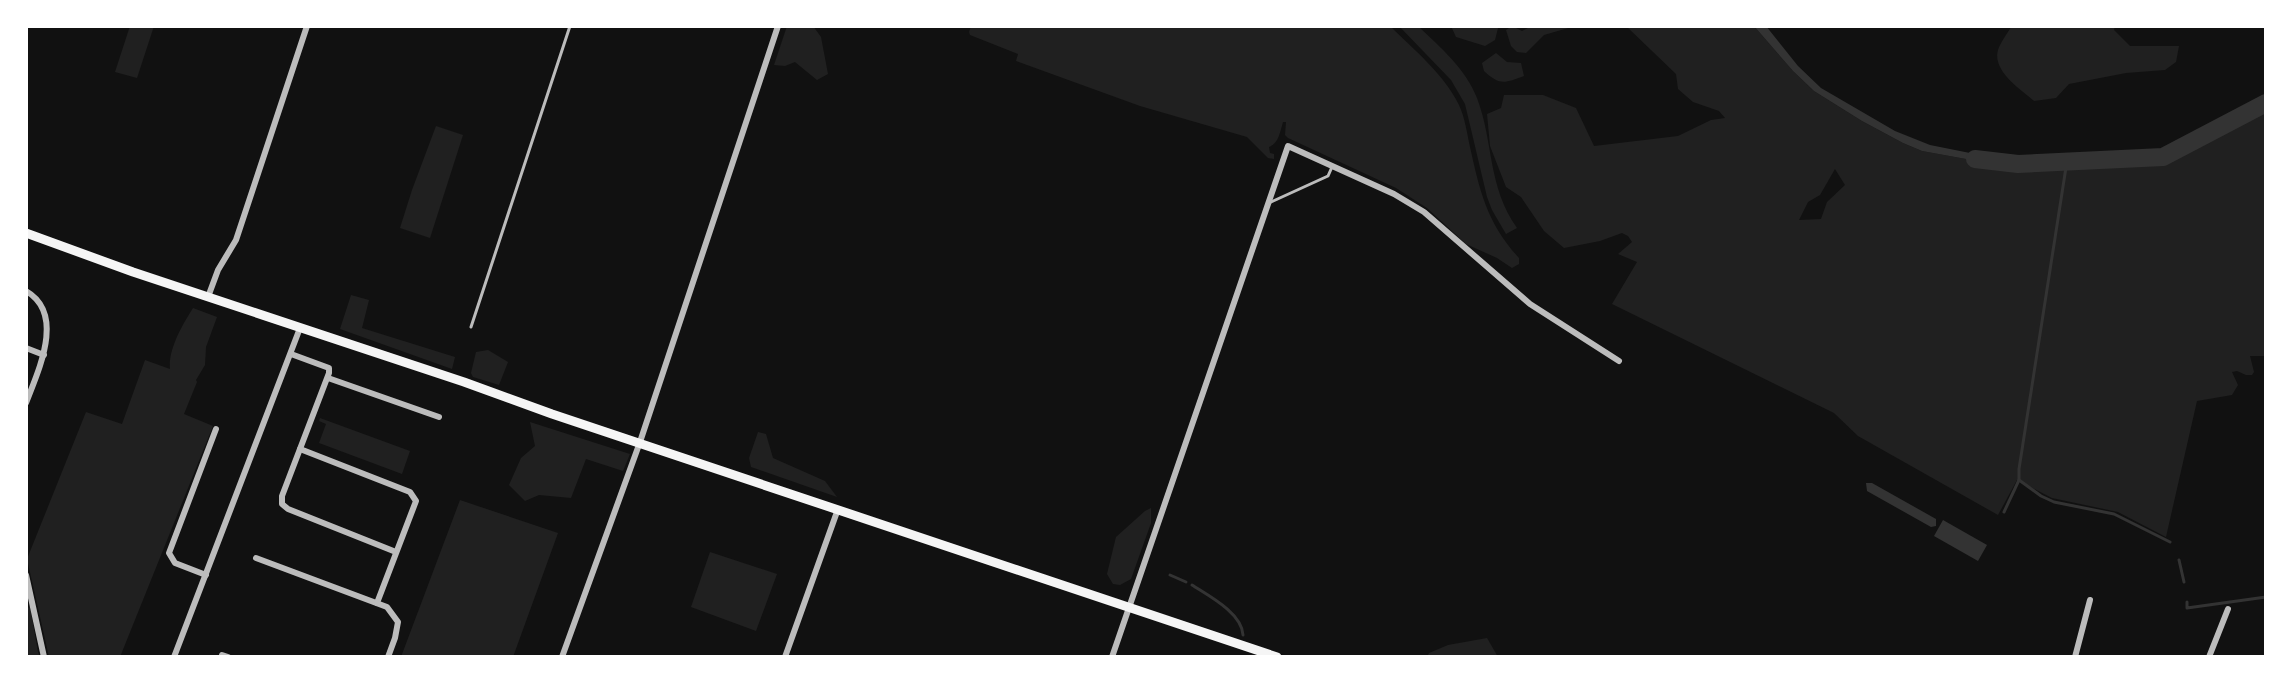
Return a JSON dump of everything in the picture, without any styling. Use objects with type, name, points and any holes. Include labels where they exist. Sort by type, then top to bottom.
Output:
[{"type":"main road","points":[[26,233],[1277,657]]},
{"type":"street","points":[[208,297],[218,270],[236,240],[307,26]]},
{"type":"street","points":[[562,657],[640,442],[778,26]]},
{"type":"street","points":[[1112,657],[1288,146],[1394,194],[1424,212],[1530,304],[1619,361]]},
{"type":"street","points":[[26,291],[41,304],[47,341],[26,403]]},
{"type":"street","points":[[174,657],[300,328]]},
{"type":"street","points":[[26,348],[44,355]]},
{"type":"street","points":[[291,354],[329,368],[328,378],[282,496],[284,507],[396,552]]},
{"type":"street","points":[[328,378],[439,417]]},
{"type":"street","points":[[206,575],[175,563],[169,553],[216,429]]},
{"type":"street","points":[[300,449],[410,492],[416,501],[377,603]]},
{"type":"street","points":[[785,657],[838,509]]},
{"type":"street","points":[[256,558],[387,607],[398,622],[388,657]]},
{"type":"street","points":[[26,575],[44,657]]},
{"type":"street","points":[[2075,657],[2090,600]]},
{"type":"street","points":[[2209,657],[2228,609]]},
{"type":"lane","points":[[471,327],[570,26]]},
{"type":"lane","points":[[1268,203],[1328,176],[1333,165]]},
{"type":"shaded area","points":[[130,26],[154,26],[137,78],[115,72]]},
{"type":"shaded area","points":[[787,26],[813,26],[821,37],[828,74],[817,80],[795,62],[785,66],[774,65]]},
{"type":"shaded area","points":[[971,26],[1390,26],[1437,73],[1459,105],[1486,206],[1499,232],[1519,258],[1519,264],[1512,268],[1466,244],[1427,208],[1396,188],[1288,138],[1285,135],[1286,122],[1283,122],[1277,140],[1269,147],[1274,159],[1268,158],[1247,137],[1140,106],[1016,61],[1018,54],[970,35]]},
{"type":"shaded area","points":[[1399,26],[1418,26],[1452,59],[1472,87],[1482,115],[1500,196],[1517,228],[1506,234],[1492,210],[1465,104],[1451,80]]},
{"type":"shaded area","points":[[1451,26],[1498,28],[1495,40],[1485,46],[1456,37]]},
{"type":"shaded area","points":[[1512,26],[1522,31],[1532,26],[1575,26],[1544,35],[1526,53],[1517,52],[1511,46],[1506,30]]},
{"type":"shaded area","points":[[1626,26],[1754,26],[1814,91],[1903,143],[1922,151],[2028,167],[2156,161],[2178,154],[2266,107],[2266,356],[2250,356],[2252,375],[2232,372],[2238,385],[2232,395],[2197,401],[2166,537],[2118,512],[2052,498],[2017,480],[1998,515],[1858,436],[1834,413],[1612,304],[1637,262],[1618,254],[1632,242],[1622,233],[1564,248],[1544,231],[1521,197],[1506,187],[1490,146],[1487,114],[1501,108],[1504,95],[1543,95],[1576,108],[1594,146],[1678,136],[1711,120],[1725,118],[1719,111],[1693,102],[1678,89],[1676,74]],"holes":[[[1835,169],[1845,185],[1827,202],[1821,219],[1799,220],[1808,202],[1820,195]]]},
{"type":"shaded area","points":[[1754,26],[1766,26],[1798,66],[1821,88],[1895,131],[1930,145],[2000,159],[1999,165],[1922,151],[1862,121],[1814,91]]},
{"type":"shaded area","points":[[2115,26],[2114,30],[2130,46],[2179,46],[2176,62],[2165,70],[2126,73],[2069,84],[2056,98],[2034,101],[2008,79],[1997,58],[1999,47],[2011,27]]},
{"type":"shaded area","points":[[1496,53],[1507,62],[1521,63],[1524,76],[1503,82],[1490,76],[1484,71],[1482,63]]},
{"type":"shaded area","points":[[436,126],[463,135],[430,238],[400,228]]},
{"type":"shaded area","points":[[351,295],[369,300],[362,328],[455,357],[452,369],[340,329]]},
{"type":"shaded area","points":[[193,308],[217,317],[206,347],[205,365],[184,414],[213,426],[120,657],[49,657],[27,559],[86,412],[122,424],[145,360],[170,369],[174,345]]},
{"type":"shaded area","points":[[488,350],[508,362],[499,385],[473,377],[471,373],[476,352]]},
{"type":"shaded area","points":[[320,418],[410,451],[402,474],[319,443],[326,424],[319,421]]},
{"type":"shaded area","points":[[530,422],[630,454],[623,471],[586,459],[571,498],[539,495],[525,501],[509,485],[521,458],[535,446]]},
{"type":"shaded area","points":[[758,432],[766,434],[773,458],[825,481],[837,497],[751,467],[749,458]]},
{"type":"shaded area","points":[[1866,483],[1872,483],[1936,519],[1936,526],[1931,527],[1867,491]]},
{"type":"shaded area","points":[[460,500],[558,533],[513,657],[401,657]]},
{"type":"shaded area","points":[[1151,508],[1151,523],[1131,579],[1120,585],[1113,584],[1107,574],[1116,537]]},
{"type":"shaded area","points":[[1943,520],[1987,545],[1978,561],[1934,536]]},
{"type":"shaded area","points":[[710,552],[777,574],[756,631],[691,607]]},
{"type":"shaded area","points":[[30,606],[40,657],[26,657],[26,610]]},
{"type":"shaded area","points":[[1487,638],[1498,657],[1427,657],[1429,653],[1448,645]]},
{"type":"waterway","points":[[1975,159],[2018,164],[2163,157],[2266,103]]},
{"type":"waterway","points":[[2004,512],[2019,480],[2067,161]]},
{"type":"waterway","points":[[2019,480],[2054,502],[2114,514],[2170,542]]},
{"type":"waterway","points":[[2179,560],[2184,582]]},
{"type":"waterway","points":[[1170,575],[1186,582]]},
{"type":"waterway","points":[[1192,585],[1231,612],[1243,635]]},
{"type":"waterway","points":[[2187,602],[2187,608],[2266,597]]}]
